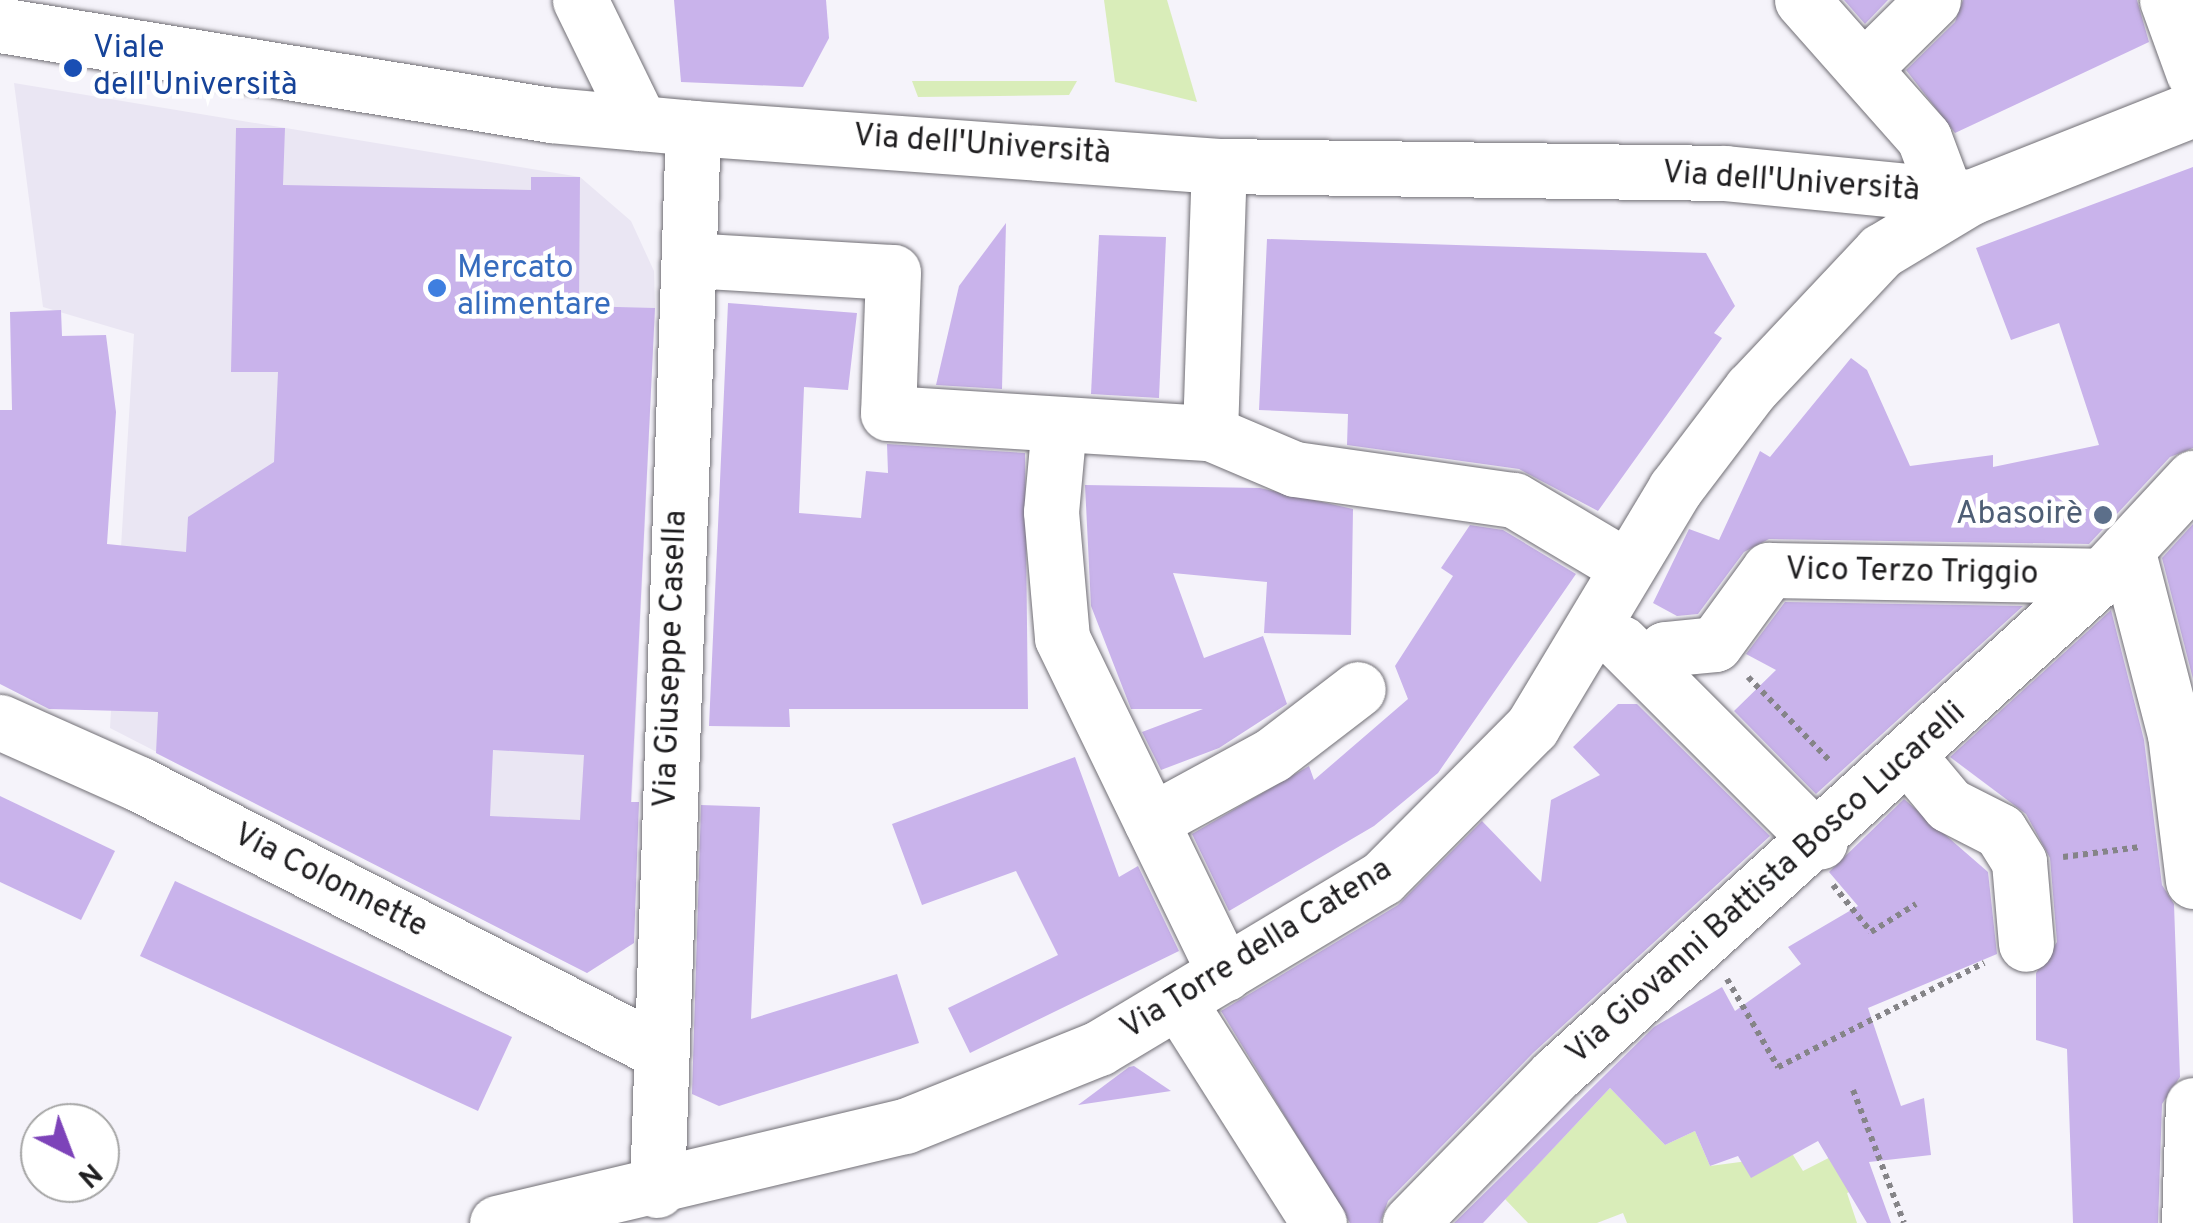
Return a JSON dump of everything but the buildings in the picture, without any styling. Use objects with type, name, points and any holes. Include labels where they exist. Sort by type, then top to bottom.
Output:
[{"type":"street","points":[[580,0],[667,126]]},
{"type":"street","points":[[1802,0],[1866,66],[1924,138],[1958,196]]},
{"type":"street","points":[[1866,66],[1933,0]]},
{"type":"street","points":[[2167,0],[2193,72]]},
{"type":"street","name":"Via dell'Università","points":[[0,25],[667,126],[1219,166],[1724,173],[1958,196]]},
{"type":"street","name":"Via Torre della Catena","points":[[497,1223],[657,1190],[905,1126],[1099,1048],[1382,878],[1461,806],[1532,727],[1600,624],[1625,566],[1751,388],[1881,250],[1958,196],[2193,109]]},
{"type":"street","name":"Via Giuseppe Casella","points":[[657,1190],[655,1049],[689,260],[667,126]]},
{"type":"street","points":[[1210,434],[1219,166]]},
{"type":"street","points":[[689,260],[893,272],[888,413],[1210,434],[1295,469],[1514,500],[1625,566]]},
{"type":"street","points":[[1059,424],[1050,512],[1062,638],[1225,974]]},
{"type":"street","name":"Via Giovanni Battista Bosco Lucarelli","points":[[1410,1223],[1555,1075],[1814,848],[2115,562],[2193,478]]},
{"type":"street","points":[[2115,562],[2175,734],[2190,856]]},
{"type":"street","name":"Vico Terzo Triggio","points":[[1715,644],[1769,570],[2115,562]]},
{"type":"street","points":[[1600,624],[1646,667],[1814,848]]},
{"type":"street","points":[[1646,667],[1665,650],[1715,644]]},
{"type":"street","points":[[1151,821],[1272,756],[1358,689]]},
{"type":"street","name":"Via Colonnette","points":[[0,722],[139,784],[655,1049]]},
{"type":"street","points":[[1909,757],[1949,805],[2000,831],[2019,862],[2026,944]]},
{"type":"street","points":[[1178,1001],[1319,1223]]},
{"type":"street","points":[[2188,1223],[2193,1105]]},
{"type":"path","points":[[1715,644],[1866,797]]},
{"type":"path","points":[[1814,848],[1871,932],[1916,904]]},
{"type":"path","points":[[2019,862],[2190,856]]},
{"type":"path","points":[[1706,943],[1778,1067],[2026,944]]},
{"type":"path","points":[[1853,1090],[1904,1223]]},
{"type":"shaded area","points":[[14,83],[580,177],[631,221],[654,271],[655,308],[625,949],[587,973],[110,728],[134,334],[43,307]]},
{"type":"green space","points":[[1104,0],[1167,0],[1197,102],[1115,82]]},
{"type":"green space","points":[[912,81],[1077,81],[1069,95],[918,97]]},
{"type":"green space","points":[[1610,1088],[1665,1145],[1695,1131],[1710,1166],[1793,1155],[1803,1171],[1860,1142],[1876,1182],[1847,1193],[1857,1223],[1627,1223],[1623,1213],[1597,1223],[1528,1223],[1505,1199]]},
{"type":"place","name":"Viale dell'Università","points":[[73,68]]},
{"type":"place","name":"Mercato alimentare","points":[[437,288]]},
{"type":"place","name":"Abasoirè","points":[[2103,515]]}]
